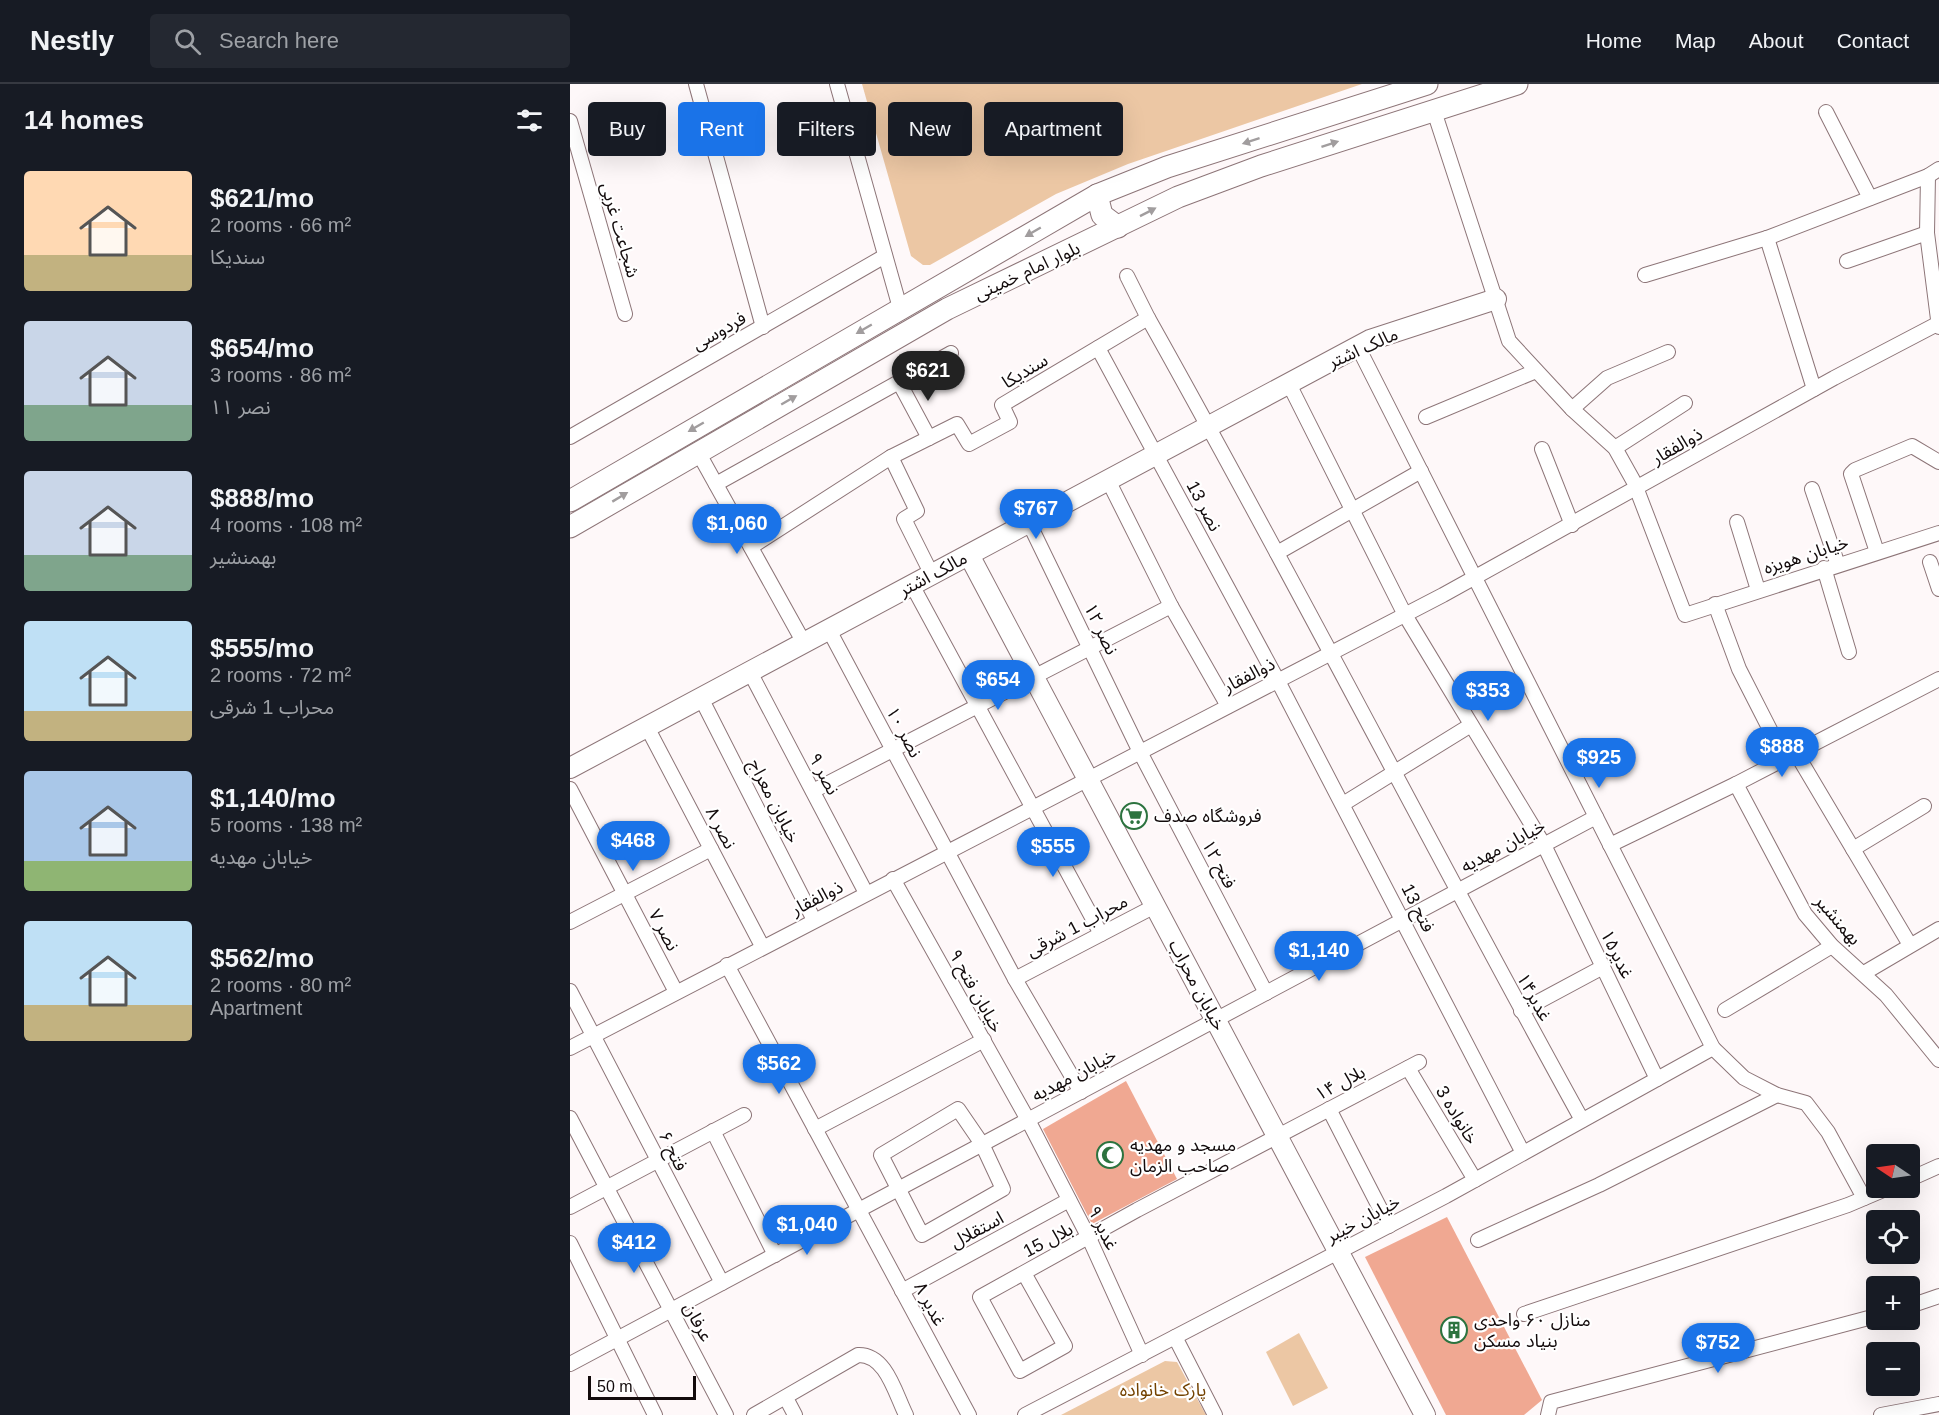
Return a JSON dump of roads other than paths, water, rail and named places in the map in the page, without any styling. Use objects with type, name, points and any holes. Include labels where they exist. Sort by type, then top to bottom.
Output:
[{"type":"main road","name":"بلوار امام خمینی","points":[[570,501],[1097,195],[1167,167],[1425,84]]},
{"type":"main road","name":"بلوار امام خمینی","points":[[570,527],[947,309],[1178,196],[1261,166],[1517,84]]},
{"type":"main road","points":[[1097,195],[1102,215],[1118,227]]},
{"type":"main road","points":[[1065,213],[1071,217],[1078,228],[1079,246]]},
{"type":"street","points":[[696,84],[763,327]]},
{"type":"street","points":[[837,84],[900,308]]},
{"type":"street","points":[[1434,111],[1509,341],[1572,409],[1615,448],[1637,490]]},
{"type":"street","points":[[1826,112],[1870,198]]},
{"type":"street","name":"شجاعت غربی","points":[[570,121],[625,314]]},
{"type":"street","points":[[1645,275],[1767,238],[1934,173],[1927,233],[1939,324]]},
{"type":"street","points":[[1847,261],[1927,233]]},
{"type":"street","points":[[1767,238],[1814,389]]},
{"type":"street","name":"فردوسی","points":[[570,438],[885,256]]},
{"type":"street","points":[[1127,276],[1209,426]]},
{"type":"street","name":"مالک اشتر","points":[[570,768],[1370,340],[1496,299]]},
{"type":"street","name":"سندیکا","points":[[751,547],[891,456],[957,424],[969,444],[1010,422],[1002,405],[1149,318]]},
{"type":"street","name":"ذوالفقار","points":[[570,1048],[762,946],[1476,578],[1814,389],[1939,324]]},
{"type":"street","points":[[1358,347],[1713,1048],[1744,1078],[1777,1095],[1806,1103],[1828,1132],[1864,1198],[1524,1314]]},
{"type":"street","name":"نصر 13","points":[[1098,348],[1278,681]]},
{"type":"street","points":[[1572,409],[1607,378],[1668,352]]},
{"type":"street","points":[[716,484],[951,353]]},
{"type":"street","points":[[1426,417],[1536,371]]},
{"type":"street","points":[[899,382],[929,438]]},
{"type":"street","name":"غدیر۱۵","points":[[1289,384],[1405,615],[1544,845],[1657,1079]]},
{"type":"street","points":[[1615,448],[1685,403]]},
{"type":"street","name":"غدیر۱۴","points":[[1209,426],[1455,892],[1582,1120]]},
{"type":"street","points":[[1877,552],[1851,474],[1855,470],[1912,446],[1939,462]]},
{"type":"street","points":[[1542,449],[1572,525]]},
{"type":"street","points":[[698,452],[804,643]]},
{"type":"street","points":[[891,456],[917,511],[904,519],[932,575]]},
{"type":"street","points":[[1277,553],[1421,471]]},
{"type":"street","points":[[1108,480],[1171,606],[1228,706]]},
{"type":"street","points":[[1812,489],[1849,652]]},
{"type":"street","name":"خیابان هویزه","points":[[1637,490],[1685,615],[1939,533]]},
{"type":"street","points":[[1737,522],[1758,590]]},
{"type":"street","name":"نصر ۱۲","points":[[1029,523],[1140,752]]},
{"type":"street","name":"خیابان محراب","points":[[969,555],[1425,1415]]},
{"type":"street","points":[[1930,562],[1939,589]]},
{"type":"street","points":[[912,585],[1101,934]]},
{"type":"street","points":[[1715,604],[1739,669],[1790,756],[1853,849],[1910,945]]},
{"type":"street","points":[[813,791],[1171,606]]},
{"type":"street","name":"نصر ۱۰","points":[[829,630],[1015,979],[1081,1092]]},
{"type":"street","name":"نصر ۹","points":[[750,672],[866,893]]},
{"type":"street","points":[[1610,845],[1736,784],[1939,679]]},
{"type":"street","name":"فتح 13","points":[[1278,681],[1523,1153]]},
{"type":"street","name":"خیابان معراج","points":[[701,698],[814,920]]},
{"type":"street","points":[[1343,804],[1471,725]]},
{"type":"street","name":"نصر ۸","points":[[646,727],[762,946]]},
{"type":"street","name":"فتح ۱۲","points":[[1140,752],[1266,993]]},
{"type":"street","name":"بهمنشیر","points":[[1736,784],[1805,914],[1832,946],[1864,973],[1939,1060]]},
{"type":"street","name":"نصر ۷","points":[[570,789],[676,992]]},
{"type":"street","points":[[1853,849],[1924,806]]},
{"type":"street","name":"خیابان مهدیه","points":[[570,1364],[1596,817]]},
{"type":"street","points":[[570,922],[711,849]]},
{"type":"street","name":"خیابان فتح ۹","points":[[893,879],[1028,1120]]},
{"type":"street","name":"محراب 1 شرقی","points":[[1015,979],[1155,906]]},
{"type":"street","points":[[1864,973],[1939,929]]},
{"type":"street","points":[[1725,1010],[1832,946]]},
{"type":"street","name":"غدیر ۸","points":[[727,965],[969,1415]]},
{"type":"street","points":[[1521,1011],[1603,967]]},
{"type":"street","name":"فتح ۶","points":[[570,991],[722,1283]]},
{"type":"street","points":[[1924,1042],[1939,1038]]},
{"type":"street","points":[[815,1129],[984,1040]]},
{"type":"street","name":"خیابان خیبر","points":[[1025,1415],[1389,1226],[1713,1048]]},
{"type":"street","name":"بلال ۱۴","points":[[1089,1238],[1137,1210],[1414,1065]]},
{"type":"street","name":"خانواده 3","points":[[1414,1065],[1475,1180]]},
{"type":"street","points":[[1478,1240],[1599,1185],[1777,1095]]},
{"type":"street","points":[[958,1109],[982,1144],[1003,1189],[922,1235],[898,1189],[881,1155],[958,1109]]},
{"type":"street","points":[[1329,1110],[1389,1226]]},
{"type":"street","points":[[570,1207],[744,1115]]},
{"type":"street","name":"عرفان","points":[[570,1118],[726,1415]]},
{"type":"street","name":"غدیر ۹","points":[[1028,1120],[1089,1238],[1142,1354]]},
{"type":"street","points":[[713,1131],[775,1255]]},
{"type":"street","points":[[1920,1175],[1939,1166]]},
{"type":"street","name":"استقلال","points":[[902,1291],[1069,1200]]},
{"type":"street","name":"بلال 15","points":[[1024,1273],[1065,1346],[1020,1371],[980,1297],[1024,1273],[1089,1238]]},
{"type":"street","points":[[570,1243],[655,1415]]},
{"type":"street","points":[[1920,1303],[1939,1296]]},
{"type":"street","points":[[1548,1415],[1551,1402],[1866,1319]]},
{"type":"street","points":[[1175,1337],[1215,1415]]},
{"type":"street","points":[[754,1415],[858,1355],[869,1355],[880,1362],[906,1415]]},
{"type":"street","points":[[786,1398],[795,1415]]},
{"type":"street","points":[[1881,1415],[1939,1404]]},
{"type":"place","name":"فروشگاه صدف","points":[[1134,816]]},
{"type":"place","name":"مسجد و مهدیه صاحب الزمان","points":[[1110,1155]]},
{"type":"place","name":"منازل ۶۰ واحدی بنیاد مسکن","points":[[1454,1330]]},
{"type":"park label","name":"پارک خانواده","points":[[1163,1390]]}]
